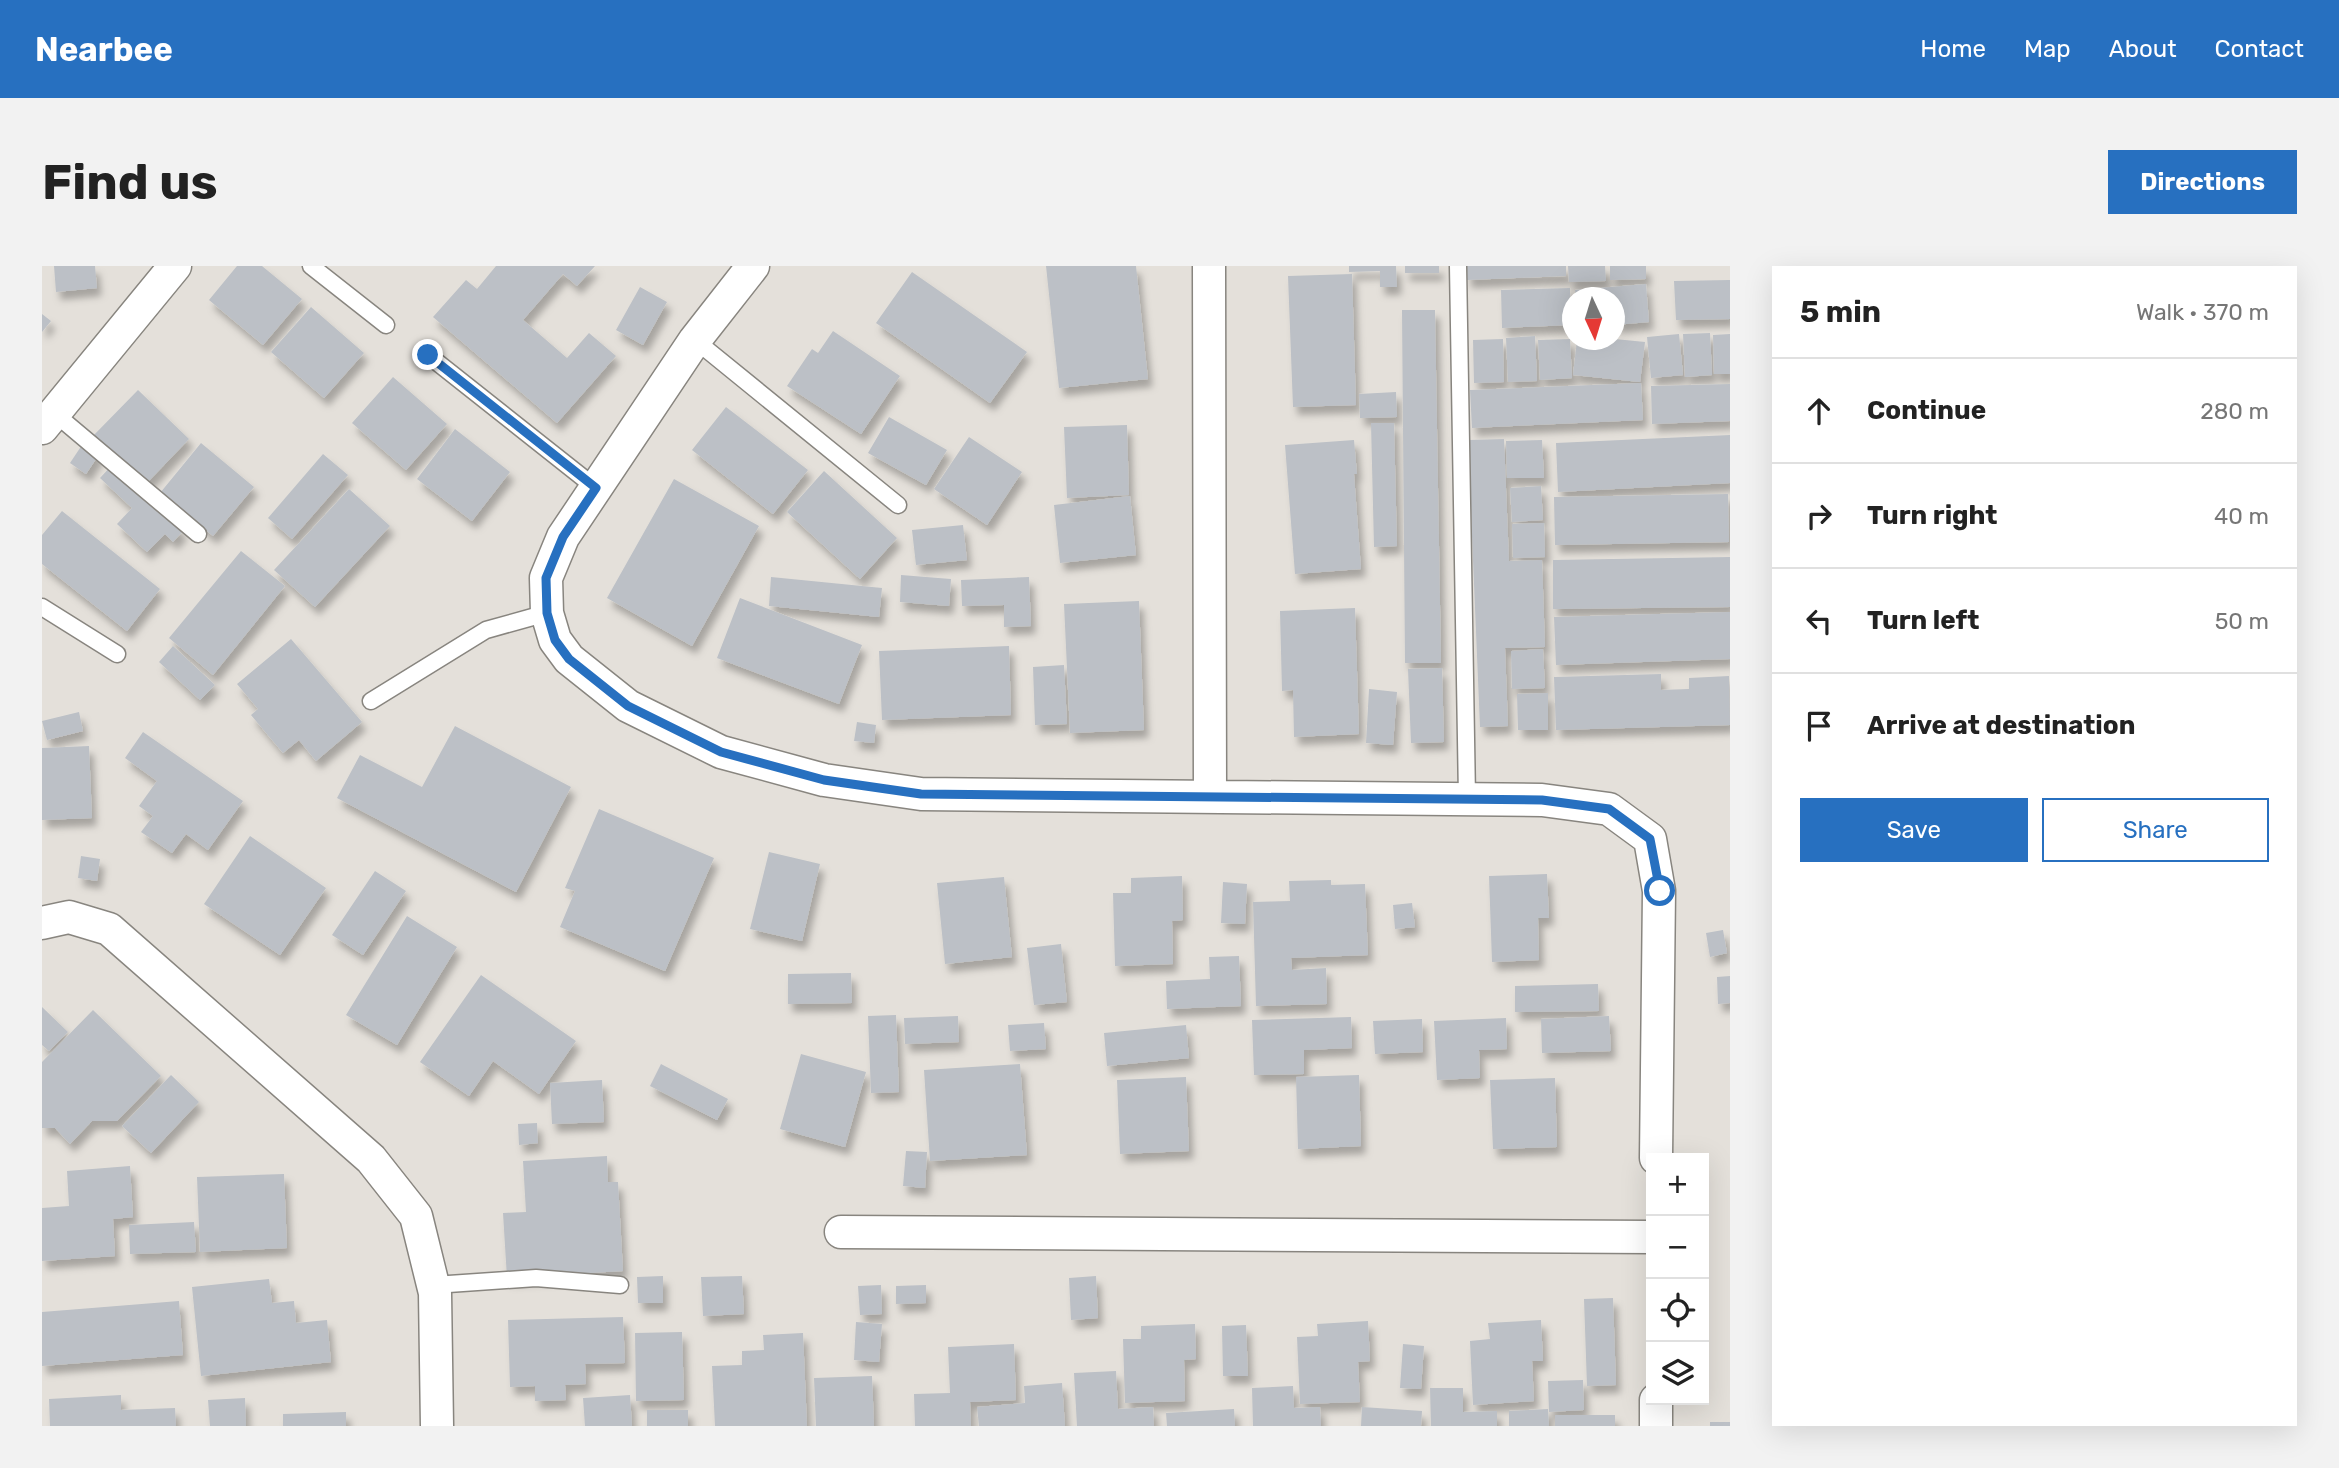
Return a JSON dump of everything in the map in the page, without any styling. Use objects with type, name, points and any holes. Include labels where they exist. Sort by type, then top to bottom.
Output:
[{"type":"street","points":[[48,420],[175,266]]},
{"type":"street","points":[[753,266],[695,340],[563,537],[546,578],[547,613],[555,640],[569,659],[628,706],[721,752],[811,777],[921,794],[1467,798],[1542,800],[1609,809],[1650,839],[1660,891],[1656,1153]]},
{"type":"street","points":[[1209,266],[1210,797]]},
{"type":"street","points":[[42,923],[69,917],[109,929],[371,1159],[416,1216],[434,1285],[436,1426]]},
{"type":"street","points":[[841,1232],[1646,1237]]},
{"type":"street","points":[[1656,1405],[1656,1426]]},
{"type":"lane","points":[[311,266],[386,325]]},
{"type":"lane","points":[[1458,266],[1467,798]]},
{"type":"lane","points":[[695,340],[898,505]]},
{"type":"lane","points":[[428,355],[596,488]]},
{"type":"lane","points":[[48,420],[198,534]]},
{"type":"lane","points":[[42,607],[117,654]]},
{"type":"lane","points":[[371,701],[486,630],[547,613]]},
{"type":"lane","points":[[434,1285],[536,1278],[620,1284]]},
{"type":"building","points":[[54,266],[95,266],[97,288],[56,292]]},
{"type":"building","points":[[237,266],[262,266],[302,299],[263,345],[209,300]]},
{"type":"building","points":[[496,266],[595,266],[577,286],[563,274],[523,320],[567,358],[589,333],[616,356],[557,423],[433,317],[466,280],[477,289]]},
{"type":"building","points":[[1046,266],[1136,266],[1148,379],[1059,388]]},
{"type":"building","points":[[1349,266],[1396,266],[1397,287],[1380,287],[1380,271],[1349,272]]},
{"type":"building","points":[[1405,266],[1439,266],[1439,273],[1405,273]]},
{"type":"building","points":[[1466,266],[1566,266],[1566,276],[1467,280]]},
{"type":"building","points":[[1568,266],[1605,266],[1606,281],[1569,282]]},
{"type":"building","points":[[1610,266],[1646,266],[1646,279],[1610,280]]},
{"type":"building","points":[[912,272],[1027,352],[990,403],[876,323]]},
{"type":"building","points":[[1352,274],[1356,405],[1293,407],[1288,276]]},
{"type":"building","points":[[1730,280],[1730,319],[1676,320],[1674,281]]},
{"type":"building","points":[[1646,284],[1649,322],[1625,324],[1625,287],[1610,287]]},
{"type":"building","points":[[640,287],[667,302],[643,345],[616,330]]},
{"type":"building","points":[[1562,288],[1562,325],[1502,328],[1501,290]]},
{"type":"building","points":[[311,307],[364,353],[324,398],[271,352]]},
{"type":"building","points":[[1402,310],[1435,310],[1441,663],[1405,663]]},
{"type":"building","points":[[42,314],[51,321],[42,332]]},
{"type":"building","points":[[833,331],[900,376],[861,434],[787,386],[812,349],[818,353]]},
{"type":"building","points":[[1710,333],[1712,375],[1685,377],[1683,334]]},
{"type":"building","points":[[1679,334],[1683,375],[1651,378],[1647,337]]},
{"type":"building","points":[[1730,334],[1730,374],[1714,374],[1713,335]]},
{"type":"building","points":[[1535,336],[1537,381],[1508,382],[1506,338]]},
{"type":"building","points":[[1503,339],[1504,382],[1474,383],[1473,340]]},
{"type":"building","points":[[1562,339],[1562,350],[1571,350],[1572,378],[1540,380],[1538,340]]},
{"type":"building","points":[[1625,340],[1645,342],[1640,382],[1573,375],[1576,350],[1625,350]]},
{"type":"building","points":[[393,377],[447,424],[406,470],[352,423]]},
{"type":"building","points":[[1641,383],[1643,420],[1472,428],[1470,390]]},
{"type":"building","points":[[1730,384],[1730,421],[1652,424],[1651,386]]},
{"type":"building","points":[[138,390],[189,439],[144,486],[93,436]]},
{"type":"building","points":[[1396,392],[1397,417],[1360,418],[1359,394]]},
{"type":"building","points":[[726,407],[808,470],[773,514],[692,450]]},
{"type":"building","points":[[889,417],[947,450],[926,485],[868,453]]},
{"type":"building","points":[[1371,423],[1394,423],[1397,546],[1374,547]]},
{"type":"building","points":[[1127,425],[1129,495],[1067,498],[1064,427]]},
{"type":"building","points":[[455,429],[510,472],[472,521],[417,479]]},
{"type":"building","points":[[1730,435],[1730,483],[1558,492],[1556,443]]},
{"type":"building","points":[[969,437],[1022,472],[987,525],[934,489]]},
{"type":"building","points":[[1504,439],[1509,561],[1542,560],[1545,647],[1505,648],[1508,726],[1480,727],[1468,440]]},
{"type":"building","points":[[1354,440],[1361,569],[1295,574],[1285,445]]},
{"type":"building","points":[[1542,440],[1544,478],[1507,478],[1506,441]]},
{"type":"building","points":[[84,442],[100,453],[86,474],[70,463]]},
{"type":"building","points":[[201,443],[254,487],[213,536],[160,493]]},
{"type":"building","points":[[323,454],[348,475],[292,539],[268,518]]},
{"type":"building","points":[[112,465],[183,531],[173,542],[165,534],[147,552],[117,524],[132,508],[100,478]]},
{"type":"building","points":[[824,471],[897,538],[860,579],[787,512]]},
{"type":"building","points":[[674,479],[759,526],[692,646],[607,598]]},
{"type":"building","points":[[1541,486],[1543,520],[1512,522],[1510,488]]},
{"type":"building","points":[[349,489],[390,526],[315,607],[274,570]]},
{"type":"building","points":[[1728,494],[1729,542],[1555,545],[1554,497]]},
{"type":"building","points":[[1130,496],[1136,555],[1060,563],[1054,505]]},
{"type":"building","points":[[62,511],[160,589],[127,631],[42,564],[42,535]]},
{"type":"building","points":[[1544,523],[1545,557],[1513,558],[1512,524]]},
{"type":"building","points":[[963,525],[967,560],[916,565],[912,530]]},
{"type":"building","points":[[241,551],[285,586],[213,675],[169,638]]},
{"type":"building","points":[[1730,557],[1730,607],[1553,609],[1553,560]]},
{"type":"building","points":[[901,575],[951,579],[949,606],[900,602]]},
{"type":"building","points":[[771,577],[882,588],[879,617],[769,606]]},
{"type":"building","points":[[1029,577],[1031,626],[1004,627],[1004,605],[962,606],[961,580]]},
{"type":"building","points":[[740,598],[862,645],[839,704],[717,658]]},
{"type":"building","points":[[1139,601],[1144,730],[1070,733],[1064,604]]},
{"type":"building","points":[[1355,608],[1359,734],[1294,737],[1293,690],[1282,691],[1280,611]]},
{"type":"building","points":[[1730,612],[1730,659],[1556,665],[1554,617]]},
{"type":"building","points":[[291,639],[362,722],[316,761],[299,740],[283,753],[251,715],[258,709],[237,684]]},
{"type":"building","points":[[173,646],[215,685],[200,700],[159,662]]},
{"type":"building","points":[[1009,646],[1011,715],[882,720],[879,651]]},
{"type":"building","points":[[1543,649],[1545,688],[1512,689],[1511,651]]},
{"type":"building","points":[[1064,665],[1067,724],[1035,725],[1033,667]]},
{"type":"building","points":[[1442,668],[1444,742],[1411,743],[1408,669]]},
{"type":"building","points":[[1661,674],[1661,690],[1689,689],[1689,678],[1729,676],[1730,725],[1556,730],[1554,677]]},
{"type":"building","points":[[1369,689],[1397,692],[1393,745],[1366,743]]},
{"type":"building","points":[[1548,693],[1548,730],[1518,730],[1517,694]]},
{"type":"building","points":[[79,712],[83,731],[47,740],[42,721]]},
{"type":"building","points":[[857,722],[876,725],[874,743],[854,741]]},
{"type":"building","points":[[455,726],[571,787],[516,892],[337,798],[360,755],[422,787]]},
{"type":"building","points":[[143,732],[243,801],[208,850],[186,834],[172,853],[141,832],[153,816],[139,806],[157,781],[125,758]]},
{"type":"building","points":[[89,746],[92,818],[42,820],[42,748]]},
{"type":"building","points":[[599,809],[714,858],[665,971],[560,927],[575,891],[565,888]]},
{"type":"building","points":[[250,836],[326,888],[280,955],[204,904]]},
{"type":"building","points":[[769,852],[820,864],[802,941],[750,929]]},
{"type":"building","points":[[81,856],[100,859],[97,881],[78,878]]},
{"type":"building","points":[[375,871],[406,891],[363,955],[332,935]]},
{"type":"building","points":[[1547,874],[1549,918],[1538,918],[1539,960],[1492,962],[1489,876]]},
{"type":"building","points":[[1182,876],[1183,920],[1172,921],[1173,964],[1115,966],[1113,893],[1131,893],[1131,878]]},
{"type":"building","points":[[1004,877],[1012,957],[945,964],[937,883]]},
{"type":"building","points":[[1331,880],[1331,885],[1365,884],[1368,955],[1291,958],[1292,970],[1326,968],[1327,1004],[1256,1006],[1253,902],[1290,901],[1289,881]]},
{"type":"building","points":[[1223,882],[1247,884],[1245,924],[1221,923]]},
{"type":"building","points":[[1412,903],[1415,927],[1395,929],[1393,905]]},
{"type":"building","points":[[407,916],[457,947],[397,1045],[346,1015]]},
{"type":"building","points":[[1723,930],[1727,953],[1710,957],[1706,933]]},
{"type":"building","points":[[1061,944],[1067,1002],[1034,1005],[1027,948]]},
{"type":"building","points":[[1239,956],[1241,1006],[1167,1009],[1166,981],[1210,979],[1209,957]]},
{"type":"building","points":[[851,973],[852,1003],[788,1004],[788,974]]},
{"type":"building","points":[[481,975],[576,1041],[539,1094],[493,1061],[469,1096],[420,1062]]},
{"type":"building","points":[[1730,976],[1730,1003],[1718,1004],[1717,977]]},
{"type":"building","points":[[1598,984],[1599,1011],[1515,1012],[1515,986]]},
{"type":"building","points":[[42,1007],[68,1032],[49,1051],[42,1045]]},
{"type":"building","points":[[93,1010],[161,1076],[117,1121],[92,1121],[70,1144],[55,1128],[42,1128],[42,1062]]},
{"type":"building","points":[[896,1015],[899,1092],[871,1093],[868,1016]]},
{"type":"building","points":[[958,1016],[959,1042],[905,1044],[904,1018]]},
{"type":"building","points":[[1609,1016],[1611,1051],[1542,1053],[1541,1019]]},
{"type":"building","points":[[1351,1017],[1352,1048],[1304,1050],[1304,1074],[1254,1075],[1252,1020]]},
{"type":"building","points":[[1506,1018],[1507,1049],[1479,1050],[1480,1078],[1437,1080],[1434,1021]]},
{"type":"building","points":[[1422,1019],[1423,1052],[1375,1054],[1373,1021]]},
{"type":"building","points":[[1044,1023],[1046,1049],[1010,1051],[1008,1025]]},
{"type":"building","points":[[1186,1025],[1189,1058],[1107,1066],[1104,1033]]},
{"type":"building","points":[[801,1054],[866,1072],[845,1147],[780,1129]]},
{"type":"building","points":[[661,1064],[728,1099],[717,1120],[650,1086]]},
{"type":"building","points":[[1020,1064],[1027,1155],[930,1161],[924,1070]]},
{"type":"building","points":[[171,1075],[199,1102],[151,1153],[122,1126]]},
{"type":"building","points":[[1359,1075],[1361,1146],[1298,1149],[1296,1077]]},
{"type":"building","points":[[1186,1077],[1189,1151],[1120,1154],[1117,1080]]},
{"type":"building","points":[[1555,1078],[1557,1147],[1493,1149],[1490,1080]]},
{"type":"building","points":[[602,1080],[604,1122],[552,1124],[550,1083]]},
{"type":"building","points":[[537,1123],[538,1143],[519,1145],[518,1124]]},
{"type":"building","points":[[906,1151],[927,1152],[925,1188],[903,1186]]},
{"type":"building","points":[[607,1156],[608,1182],[618,1182],[623,1271],[507,1278],[503,1213],[526,1212],[523,1161]]},
{"type":"building","points":[[130,1166],[133,1217],[113,1219],[115,1256],[42,1261],[42,1208],[69,1206],[67,1171]]},
{"type":"building","points":[[284,1174],[287,1248],[200,1252],[197,1177]]},
{"type":"building","points":[[194,1222],[196,1252],[130,1254],[129,1225]]},
{"type":"building","points":[[663,1276],[663,1303],[638,1303],[637,1277]]},
{"type":"building","points":[[742,1276],[744,1314],[703,1316],[701,1277]]},
{"type":"building","points":[[1096,1276],[1098,1318],[1071,1320],[1069,1278]]},
{"type":"building","points":[[269,1279],[272,1303],[294,1301],[296,1323],[327,1320],[331,1362],[201,1376],[192,1287]]},
{"type":"building","points":[[881,1285],[882,1314],[860,1315],[858,1286]]},
{"type":"building","points":[[926,1285],[926,1303],[896,1304],[896,1286]]},
{"type":"building","points":[[1613,1298],[1616,1385],[1587,1386],[1584,1299]]},
{"type":"building","points":[[179,1301],[183,1355],[42,1366],[42,1312]]},
{"type":"building","points":[[623,1317],[625,1363],[585,1364],[586,1384],[565,1385],[566,1400],[535,1401],[535,1386],[510,1387],[508,1320]]},
{"type":"building","points":[[1541,1320],[1543,1361],[1532,1361],[1534,1401],[1473,1405],[1470,1341],[1490,1339],[1488,1323]]},
{"type":"building","points":[[1368,1321],[1370,1361],[1358,1362],[1360,1402],[1300,1404],[1297,1337],[1318,1336],[1317,1324]]},
{"type":"building","points":[[856,1322],[882,1324],[879,1362],[854,1360]]},
{"type":"building","points":[[1195,1324],[1196,1359],[1184,1360],[1185,1401],[1125,1403],[1123,1339],[1141,1339],[1141,1326]]},
{"type":"building","points":[[1246,1325],[1248,1376],[1223,1376],[1222,1326]]},
{"type":"building","points":[[682,1332],[684,1400],[636,1401],[635,1333]]},
{"type":"building","points":[[803,1333],[807,1426],[715,1426],[712,1366],[742,1365],[742,1351],[764,1350],[763,1335]]},
{"type":"building","points":[[1014,1344],[1016,1400],[970,1402],[971,1426],[915,1426],[914,1394],[950,1393],[948,1347]]},
{"type":"building","points":[[1403,1344],[1424,1346],[1421,1389],[1400,1388]]},
{"type":"building","points":[[1116,1371],[1118,1409],[1153,1407],[1154,1426],[1077,1426],[1074,1373]]},
{"type":"building","points":[[872,1376],[874,1426],[816,1426],[814,1378]]},
{"type":"building","points":[[1583,1380],[1584,1410],[1549,1412],[1548,1381]]},
{"type":"building","points":[[1062,1383],[1065,1426],[979,1426],[977,1407],[1025,1403],[1024,1386]]},
{"type":"building","points":[[1293,1386],[1294,1408],[1320,1407],[1321,1426],[1253,1426],[1252,1388]]},
{"type":"building","points":[[1430,1388],[1463,1388],[1463,1412],[1497,1411],[1497,1426],[1431,1426]]},
{"type":"building","points":[[121,1395],[121,1410],[175,1408],[176,1426],[50,1426],[49,1399]]},
{"type":"building","points":[[630,1395],[632,1426],[585,1426],[583,1398]]},
{"type":"building","points":[[245,1398],[246,1426],[210,1426],[208,1400]]},
{"type":"building","points":[[1362,1407],[1422,1411],[1421,1426],[1361,1426]]},
{"type":"building","points":[[1234,1409],[1235,1426],[1167,1426],[1166,1413]]},
{"type":"building","points":[[1548,1409],[1549,1426],[1509,1426],[1509,1411]]},
{"type":"building","points":[[647,1410],[688,1410],[688,1426],[647,1426]]},
{"type":"building","points":[[346,1412],[346,1426],[283,1426],[283,1414]]},
{"type":"building","points":[[1555,1415],[1615,1415],[1615,1426],[1555,1426]]},
{"type":"building","points":[[1710,1422],[1730,1422],[1730,1426],[1710,1426]]},
{"type":"route","points":[[428,355],[596,488],[563,537],[546,578],[547,613],[555,640],[569,659],[628,706],[721,752],[824,780],[921,794],[1467,798],[1542,800],[1609,809],[1650,839],[1660,891]]}]
